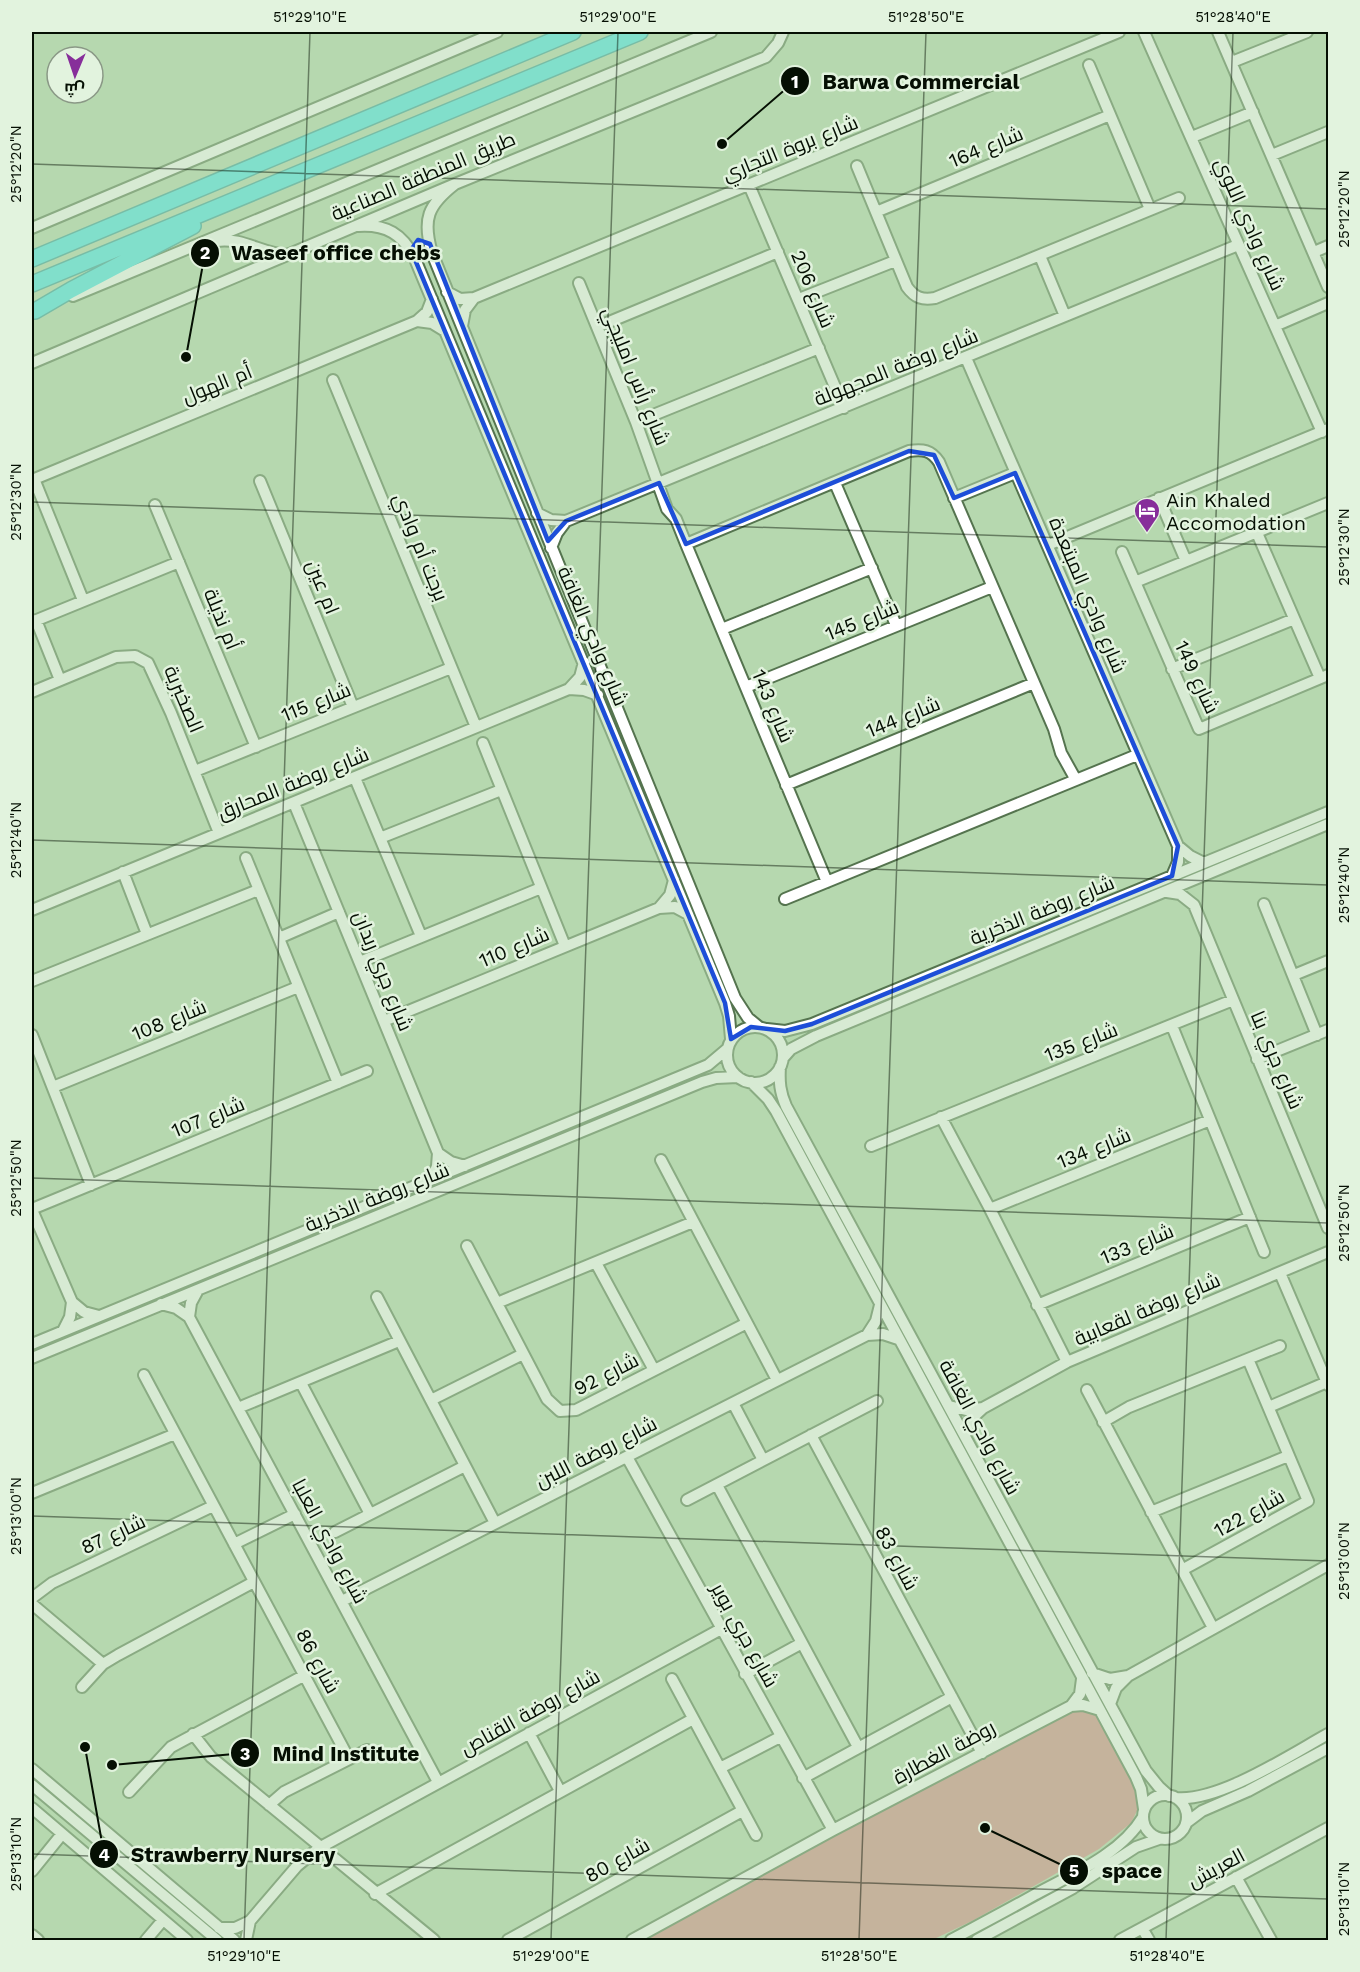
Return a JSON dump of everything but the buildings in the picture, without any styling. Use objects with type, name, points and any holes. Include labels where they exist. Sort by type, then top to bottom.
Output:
[{"type":"highway","points":[[32,259],[573,32]]},
{"type":"highway","points":[[32,285],[640,32]]},
{"type":"highway","points":[[33,312],[177,236],[239,198]]},
{"type":"street","points":[[32,228],[497,32]]},
{"type":"street","name":"طريق المنطقة الصناعية","points":[[33,312],[711,32]]},
{"type":"street","name":"طريق المنطقة الصناعية","points":[[32,363],[454,184],[766,57],[783,32]]},
{"type":"street","name":"شارع بروة التجاري","points":[[474,298],[1119,32]]},
{"type":"street","name":"شارع وادي اللوي","points":[[1144,32],[1275,326],[1325,431]]},
{"type":"street","points":[[1218,32],[1329,287]]},
{"type":"street","points":[[1232,62],[1307,32]]},
{"type":"street","points":[[1089,65],[1150,209]]},
{"type":"street","points":[[1192,137],[1253,112]]},
{"type":"street","name":"شارع 164","points":[[876,212],[1110,115]]},
{"type":"street","points":[[1272,155],[1329,132]]},
{"type":"street","points":[[857,166],[895,261],[912,294],[927,300],[1179,198]]},
{"type":"street","name":"شارع وادي الغافة","points":[[454,184],[437,199],[430,212],[428,231],[430,244],[447,292],[735,998],[741,1010],[763,1028]]},
{"type":"street","name":"شارع 206","points":[[749,185],[844,408]]},
{"type":"street","name":"شارع وادي الغافة","points":[[358,226],[373,225],[388,229],[404,240],[411,250],[584,662],[729,1016],[729,1044]]},
{"type":"street","points":[[201,244],[237,240],[267,252],[291,255]]},
{"type":"street","points":[[411,250],[414,242],[418,240],[430,244]]},
{"type":"street","name":"شارع روضة المجهولة","points":[[566,521],[1238,244]]},
{"type":"street","points":[[1314,252],[1329,246]]},
{"type":"street","points":[[597,327],[778,252]]},
{"type":"street","points":[[1040,256],[1065,316]]},
{"type":"street","points":[[799,299],[895,261]]},
{"type":"street","name":"شارع رأس امليجي","points":[[579,283],[659,483]]},
{"type":"street","points":[[447,292],[460,299],[474,298]]},
{"type":"street","points":[[462,326],[465,310],[474,298]]},
{"type":"street","points":[[417,321],[428,312],[432,299]]},
{"type":"street","points":[[1275,326],[1329,303]]},
{"type":"street","points":[[417,321],[432,323],[445,330]]},
{"type":"street","name":"أم الهول","points":[[33,480],[417,321]]},
{"type":"street","points":[[636,422],[819,348]]},
{"type":"street","name":"شارع وادي المبتعدة","points":[[966,358],[1178,846]]},
{"type":"street","name":"برجت أم وادي","points":[[333,380],[476,727]]},
{"type":"street","points":[[1048,545],[1325,431]]},
{"type":"street","points":[[686,544],[909,451],[928,450],[934,454],[954,498],[1054,729],[1061,753],[1076,780]]},
{"type":"street","points":[[954,498],[1015,473]]},
{"type":"street","points":[[33,480],[83,600]]},
{"type":"street","name":"ام عين","points":[[260,481],[353,707]]},
{"type":"street","name":"شارع 143","points":[[659,483],[667,509],[676,519],[827,882]]},
{"type":"street","points":[[835,483],[896,626]]},
{"type":"street","points":[[1159,498],[1186,561]]},
{"type":"street","points":[[1136,582],[1329,503]]},
{"type":"street","name":"أم نذيلة","points":[[155,505],[255,747]]},
{"type":"street","points":[[537,513],[551,520],[566,521]]},
{"type":"street","points":[[551,548],[566,521]]},
{"type":"street","points":[[1257,533],[1294,620],[1324,677]]},
{"type":"street","name":"شارع 149","points":[[1122,552],[1198,729],[1324,677]]},
{"type":"street","points":[[60,680],[34,621],[179,562]]},
{"type":"street","points":[[722,629],[872,567]]},
{"type":"street","name":"شارع 145","points":[[746,687],[992,586]]},
{"type":"street","points":[[1172,669],[1294,620]]},
{"type":"street","name":"الصخبرية","points":[[32,692],[116,657],[135,656],[142,659],[152,669],[219,833]]},
{"type":"street","points":[[569,689],[580,677],[584,662]]},
{"type":"street","name":"شارع 115","points":[[195,771],[451,668]]},
{"type":"street","name":"شارع 144","points":[[786,785],[1034,683]]},
{"type":"street","points":[[569,689],[584,690],[598,696]]},
{"type":"street","name":"شارع روضة المحارق","points":[[32,910],[569,689]]},
{"type":"street","points":[[483,743],[565,946]]},
{"type":"street","points":[[784,898],[1137,755]]},
{"type":"street","points":[[355,777],[421,936]]},
{"type":"street","points":[[380,838],[501,790]]},
{"type":"street","name":"شارع جري ربدان","points":[[294,803],[438,1153]]},
{"type":"street","name":"شارع روضة الذخرية","points":[[763,1028],[785,1031],[813,1024],[1329,812]]},
{"type":"street","name":"شارع روضة الذخرية","points":[[781,1063],[791,1049],[816,1036],[1329,824]]},
{"type":"street","points":[[1178,846],[1190,856],[1204,863]]},
{"type":"street","points":[[1172,876],[1178,862],[1178,846]]},
{"type":"street","points":[[246,858],[338,1083]]},
{"type":"street","points":[[123,872],[147,934]]},
{"type":"street","points":[[1194,905],[1195,891],[1201,878]]},
{"type":"street","points":[[659,908],[670,895],[674,879]]},
{"type":"street","points":[[360,962],[541,888]]},
{"type":"street","points":[[32,981],[258,890]]},
{"type":"street","points":[[1164,892],[1180,894],[1194,905]]},
{"type":"street","points":[[1264,904],[1317,1035]]},
{"type":"street","name":"شارع جري بنا","points":[[1194,905],[1329,1228]]},
{"type":"street","points":[[659,908],[675,908],[688,914]]},
{"type":"street","name":"شارع 110","points":[[384,1021],[659,908]]},
{"type":"street","points":[[279,938],[339,912]]},
{"type":"street","points":[[1294,975],[1329,961]]},
{"type":"street","name":"شارع 108","points":[[53,1087],[298,987]]},
{"type":"street","name":"شارع 135","points":[[871,1146],[1233,1000]]},
{"type":"street","points":[[1172,1026],[1264,1252]]},
{"type":"street","points":[[763,1028],[779,1041],[781,1063],[768,1079],[751,1083],[738,1077],[728,1065],[729,1044],[743,1029],[763,1028]]},
{"type":"street","points":[[1257,1059],[1329,1030]]},
{"type":"street","points":[[32,1035],[91,1185]]},
{"type":"street","name":"شارع روضة الذخرية","points":[[32,1344],[708,1065],[729,1044]]},
{"type":"street","name":"شارع وادي الغافة","points":[[781,1063],[779,1082],[786,1106],[965,1436],[1087,1676]]},
{"type":"street","name":"شارع 107","points":[[32,1210],[367,1071]]},
{"type":"street","name":"شارع روضة الذخرية","points":[[32,1358],[702,1082],[716,1078],[738,1077]]},
{"type":"street","name":"شارع وادي الغافة","points":[[751,1083],[768,1099],[776,1111],[898,1340],[1105,1707],[1146,1771],[1159,1787],[1173,1797]]},
{"type":"street","points":[[941,1116],[1067,1362]]},
{"type":"street","name":"شارع 134","points":[[990,1209],[1210,1120]]},
{"type":"street","points":[[438,1153],[451,1162],[465,1166]]},
{"type":"street","points":[[432,1179],[437,1166],[438,1153]]},
{"type":"street","points":[[661,1160],[777,1380]]},
{"type":"street","points":[[32,1210],[72,1302],[84,1312],[100,1316]]},
{"type":"street","name":"شارع 133","points":[[1037,1305],[1250,1217]]},
{"type":"street","points":[[497,1303],[693,1222]]},
{"type":"street","name":"شارع 92","points":[[467,1246],[547,1399],[560,1411],[576,1410],[747,1323]]},
{"type":"street","name":"شارع روضة لقعابية","points":[[965,1436],[970,1420],[983,1408],[1067,1362],[1329,1252]]},
{"type":"street","points":[[596,1263],[654,1370]]},
{"type":"street","points":[[1269,1407],[1328,1384],[1280,1273]]},
{"type":"street","points":[[161,1304],[176,1308],[189,1317],[191,1303],[198,1290]]},
{"type":"street","points":[[377,1297],[495,1523]]},
{"type":"street","points":[[63,1331],[70,1317],[72,1302]]},
{"type":"street","points":[[867,1335],[876,1321],[880,1305]]},
{"type":"street","name":"شارع وادي العلبا","points":[[189,1317],[438,1782]]},
{"type":"street","points":[[867,1335],[883,1334],[898,1340]]},
{"type":"street","name":"شارع روضة اللبن","points":[[342,1601],[867,1335]]},
{"type":"street","points":[[238,1408],[399,1341]]},
{"type":"street","points":[[1103,1422],[1130,1407],[1280,1346]]},
{"type":"street","points":[[431,1400],[523,1354]]},
{"type":"street","name":"شارع 122","points":[[1182,1570],[1308,1501],[1248,1359]]},
{"type":"street","name":"شارع 86","points":[[144,1375],[349,1759]]},
{"type":"street","points":[[301,1383],[370,1514]]},
{"type":"street","points":[[1087,1390],[1213,1628]]},
{"type":"street","points":[[687,1500],[877,1401]]},
{"type":"street","points":[[733,1403],[763,1460]]},
{"type":"street","points":[[948,1406],[966,1410],[983,1408]]},
{"type":"street","points":[[32,1493],[175,1434]]},
{"type":"street","name":"شارع 83","points":[[810,1435],[982,1753]]},
{"type":"street","points":[[1151,1512],[1288,1456]]},
{"type":"street","name":"شارع جري بوير","points":[[627,1457],[802,1778],[833,1830]]},
{"type":"street","points":[[335,1532],[465,1466]]},
{"type":"street","points":[[717,1485],[858,1747]]},
{"type":"street","name":"شارع 87","points":[[32,1598],[52,1583],[213,1506]]},
{"type":"street","points":[[234,1544],[296,1514]]},
{"type":"street","points":[[1071,1706],[1105,1707],[1116,1688],[1128,1676],[1329,1565]]},
{"type":"street","points":[[82,1687],[103,1664],[254,1582]]},
{"type":"street","points":[[32,1604],[103,1664]]},
{"type":"street","name":"شارع روضة القناص","points":[[246,1941],[250,1921],[297,1866],[319,1848],[721,1629]]},
{"type":"street","points":[[746,1674],[802,1643]]},
{"type":"street","points":[[129,1792],[171,1747],[305,1675]]},
{"type":"street","points":[[1071,1706],[1080,1694],[1087,1676],[1110,1679],[1128,1676]]},
{"type":"street","points":[[672,1679],[756,1836]]},
{"type":"street","points":[[802,1778],[952,1697]]},
{"type":"street","name":"روضة الغطارة","points":[[632,1941],[833,1830],[1071,1706]]},
{"type":"street","name":"شارع وادي الغافة","points":[[1105,1707],[1141,1789],[1143,1813]]},
{"type":"street","points":[[375,1894],[693,1719]]},
{"type":"street","points":[[529,1732],[560,1791]]},
{"type":"street","points":[[193,1734],[211,1757],[434,1941]]},
{"type":"street","points":[[951,1941],[1088,1865],[1129,1836],[1154,1798],[1196,1798],[1221,1790],[1329,1734]]},
{"type":"street","points":[[720,1768],[780,1737]]},
{"type":"street","points":[[977,1941],[1073,1888],[1136,1847],[1160,1839],[1173,1838],[1182,1831],[1186,1823],[1202,1811],[1248,1791],[1329,1748]]},
{"type":"street","points":[[269,1804],[284,1792],[367,1750]]},
{"type":"street","points":[[32,1769],[234,1941]]},
{"type":"street","points":[[32,1785],[217,1941]]},
{"type":"street","points":[[1173,1797],[1185,1809],[1186,1823]]},
{"type":"street","points":[[32,1808],[187,1941]]},
{"type":"street","name":"شارع 80","points":[[508,1941],[742,1810]]},
{"type":"street","points":[[1143,1813],[1147,1831],[1160,1839]]},
{"type":"street","name":"العريش","points":[[1120,1941],[1329,1828]]},
{"type":"street","points":[[32,1871],[62,1834]]},
{"type":"street","points":[[1236,1877],[1271,1941]]},
{"type":"street","points":[[146,1941],[163,1920]]},
{"type":"street","points":[[219,1928],[235,1928],[250,1921]]},
{"type":"street","points":[[1142,1928],[1149,1941]]},
{"type":"street","points":[[32,1935],[38,1941]]},
{"type":"highlighted area","points":[[418,240],[430,244],[548,541],[566,521],[659,483],[686,544],[909,451],[934,455],[954,498],[1015,473],[1178,846],[1172,876],[812,1024],[785,1031],[751,1027],[731,1039],[725,1003],[411,250]]},
{"type":"shaded area","points":[[1081,1708],[1096,1714],[1134,1780],[1138,1800],[1137,1811],[1131,1823],[1099,1849],[974,1920],[932,1940],[641,1940],[900,1797]]},
{"type":"place","name":"Barwa Commercial","points":[[722,144]]},
{"type":"place","name":"Waseef office chebs","points":[[186,357]]},
{"type":"place","name":"Ain Khaled Accomodation","points":[[1147,534]]},
{"type":"place","name":"Strawberry Nursery","points":[[85,1747]]},
{"type":"place","name":"Mind Institute","points":[[112,1765]]},
{"type":"place","name":"space","points":[[985,1828]]}]
